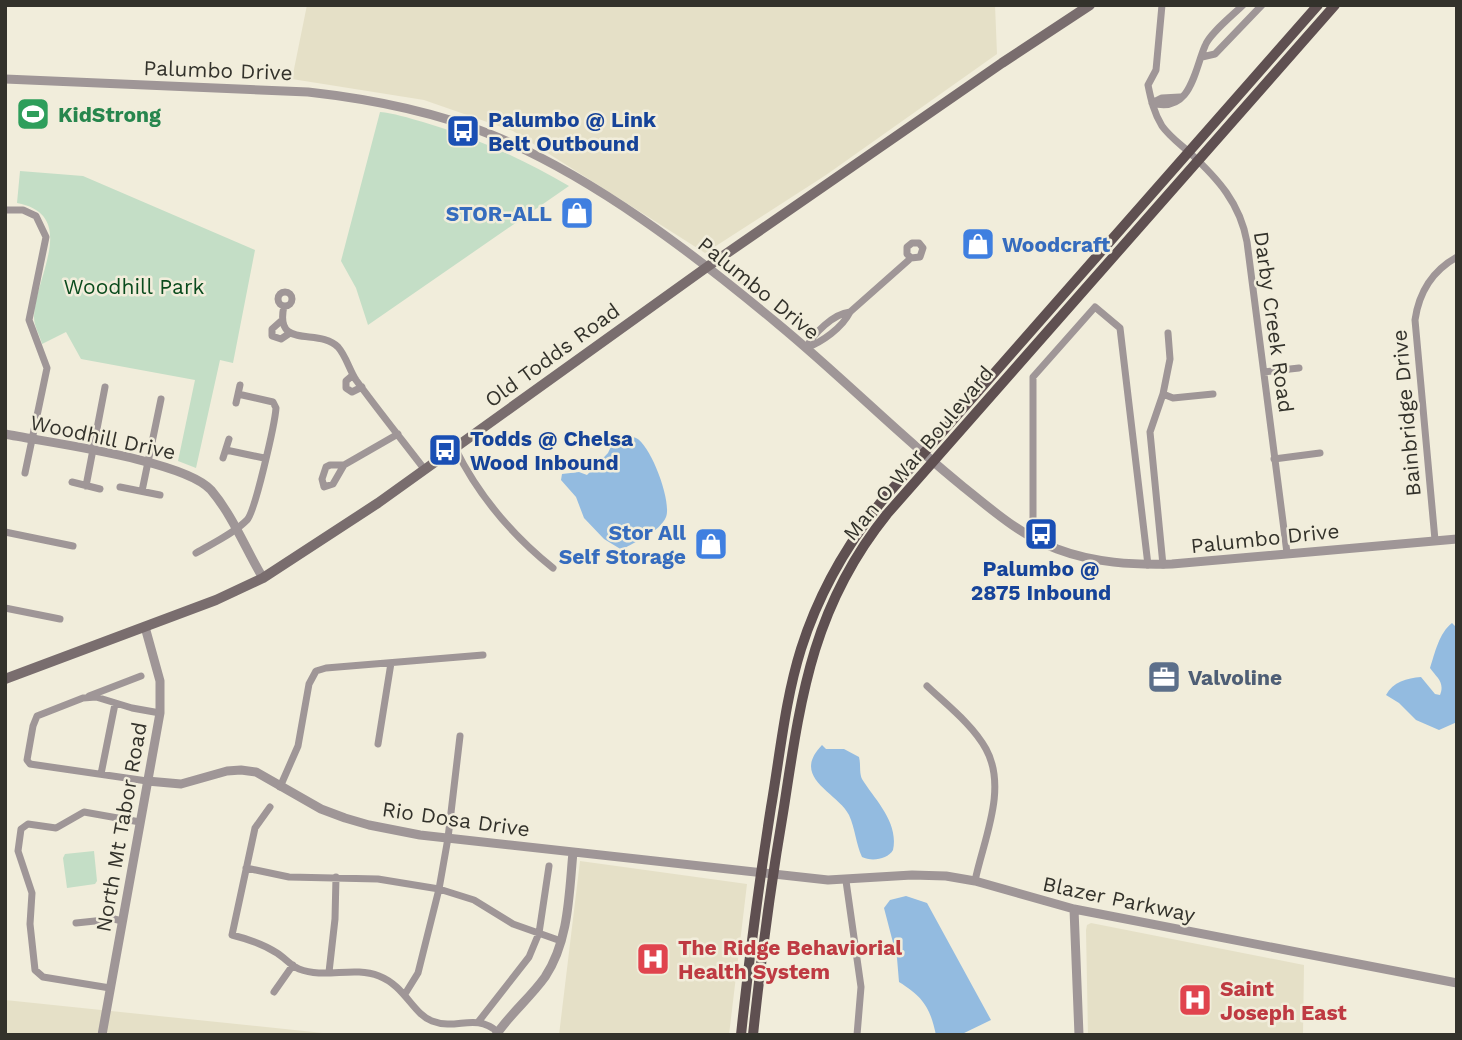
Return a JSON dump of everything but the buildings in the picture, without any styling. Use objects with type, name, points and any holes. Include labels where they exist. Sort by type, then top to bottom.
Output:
[{"type":"main road","name":"Old Todds Road","points":[[5,680],[216,600],[263,578],[425,470],[706,267],[1090,5]]},
{"type":"main road","name":"Man O War Boulevard","points":[[741,1035],[761,873],[789,697],[800,652],[831,575],[857,534],[923,454],[1318,5]]},
{"type":"main road","name":"Man O War Boulevard","points":[[753,1035],[773,874],[800,703],[823,624],[844,576],[887,514],[1335,5]]},
{"type":"street","name":"Darby Creek Road","points":[[1162,5],[1156,70],[1148,85],[1152,103],[1165,130],[1224,188],[1236,205],[1243,223],[1249,251],[1287,553]]},
{"type":"street","points":[[1152,103],[1162,106],[1172,104],[1193,84],[1205,44],[1243,5]]},
{"type":"street","points":[[1202,57],[1215,54],[1262,5]]},
{"type":"street","points":[[1228,21],[1238,30]]},
{"type":"street","name":"Palumbo Drive","points":[[5,79],[307,92],[422,111],[493,135],[557,166],[621,206],[706,267],[806,348],[932,462],[1010,525],[1058,549],[1088,558],[1163,565],[1457,538]]},
{"type":"street","points":[[5,210],[23,210],[36,216],[46,237],[29,320],[47,368],[25,473]]},
{"type":"street","name":"Bainbridge Drive","points":[[1435,540],[1415,320],[1417,304],[1430,280],[1438,270],[1457,257]]},
{"type":"street","points":[[806,348],[812,337],[841,313],[850,312],[911,258]]},
{"type":"street","points":[[284,306],[281,321],[283,327],[290,333],[333,343],[353,375],[425,470]]},
{"type":"street","points":[[1028,536],[1033,528],[1033,377],[1095,307],[1119,328],[1148,565]]},
{"type":"street","points":[[281,321],[272,329],[272,336],[281,339],[290,333]]},
{"type":"street","points":[[1163,565],[1150,432],[1163,394],[1170,359],[1168,333]]},
{"type":"street","points":[[1264,372],[1299,368]]},
{"type":"street","points":[[353,375],[346,381],[346,388],[352,392],[362,387]]},
{"type":"street","points":[[196,553],[236,530],[247,520],[253,509],[276,413],[275,404],[268,400],[237,398],[240,385]]},
{"type":"street","points":[[86,486],[104,387]]},
{"type":"street","points":[[1163,394],[1173,398],[1213,394]]},
{"type":"street","points":[[142,491],[161,399]]},
{"type":"street","name":"Woodhill Drive","points":[[5,434],[149,463],[180,471],[204,484],[218,500],[263,578]]},
{"type":"street","points":[[344,465],[398,434]]},
{"type":"street","points":[[229,439],[225,454],[264,458]]},
{"type":"street","points":[[455,448],[472,480],[498,515],[553,568]]},
{"type":"street","points":[[1274,459],[1320,453]]},
{"type":"street","points":[[72,482],[100,489]]},
{"type":"street","points":[[120,487],[160,495]]},
{"type":"street","points":[[5,532],[73,546]]},
{"type":"street","points":[[5,608],[60,619]]},
{"type":"street","name":"North Mt Tabor Road","points":[[102,1035],[160,713],[159,673],[145,626]]},
{"type":"street","points":[[281,787],[298,746],[312,675],[326,668],[483,655]]},
{"type":"street","points":[[378,744],[391,663]]},
{"type":"street","points":[[141,676],[37,716],[27,760],[33,766],[147,781]]},
{"type":"street","points":[[927,686],[977,737],[987,750],[992,763],[994,803],[975,881]]},
{"type":"street","points":[[87,696],[160,713]]},
{"type":"street","points":[[101,774],[115,704]]},
{"type":"street","points":[[405,994],[418,973],[439,889],[460,736]]},
{"type":"street","name":"Rio Dosa Drive","points":[[147,781],[180,784],[227,771],[256,772],[321,809],[369,825],[448,838],[773,874]]},
{"type":"street","points":[[270,807],[255,828],[232,935],[261,944],[298,969],[318,973],[356,971],[379,976],[399,987],[422,1016],[433,1022],[463,1024],[479,1021],[487,1023],[497,1033],[547,974],[561,942],[573,852]]},
{"type":"street","points":[[110,988],[43,977],[35,970],[30,924],[32,892],[18,851],[21,829],[28,824],[59,827],[84,812],[140,822]]},
{"type":"street","points":[[479,1021],[529,957],[539,933],[549,866]]},
{"type":"street","points":[[246,868],[289,877],[378,878],[439,889],[474,900],[513,924],[561,942]]},
{"type":"street","name":"Blazer Parkway","points":[[773,874],[846,881],[923,875],[975,881],[1074,909],[1457,983]]},
{"type":"street","points":[[328,972],[335,919],[336,877]]},
{"type":"street","points":[[846,881],[861,987],[857,1035]]},
{"type":"street","points":[[1074,909],[1079,1035]]},
{"type":"street","points":[[76,923],[114,919],[122,921]]},
{"type":"street","points":[[274,992],[293,965]]},
{"type":"shaded area","points":[[307,5],[995,5],[997,54],[826,175],[705,253],[513,131],[424,100],[292,79]]},
{"type":"shaded area","name":"The Ridge Behaviorial Health System","points":[[580,861],[747,884],[729,1035],[559,1035]]},
{"type":"shaded area","name":"Saint Joseph East","points":[[1091,923],[1304,965],[1303,1035],[1088,1035],[1086,930]]},
{"type":"shaded area","points":[[5,1000],[342,1035],[5,1035]]},
{"type":"green space","points":[[380,112],[423,122],[479,142],[569,186],[368,325],[356,288],[341,261]]},
{"type":"green space","name":"Woodhill Park","points":[[20,171],[83,176],[255,250],[233,363],[220,360],[196,468],[178,461],[195,380],[81,359],[66,332],[42,344],[34,317],[50,234],[46,221],[36,210],[17,203]]},
{"type":"green space","points":[[94,851],[95,884],[67,888],[63,858],[65,854]]},
{"type":"water","points":[[625,436],[636,438],[648,451],[659,474],[667,510],[666,517],[658,527],[622,550],[604,539],[584,518],[576,497],[561,480],[562,474],[579,472],[587,475],[608,453],[613,442]]},
{"type":"water","points":[[1452,623],[1457,628],[1457,722],[1439,730],[1416,720],[1399,703],[1386,695],[1401,681],[1421,677],[1435,694],[1440,695],[1441,683],[1430,668],[1441,638]]},
{"type":"water","points":[[822,745],[826,749],[844,749],[859,757],[862,779],[885,812],[893,830],[893,850],[887,856],[875,859],[862,857],[849,815],[813,776],[813,757]]},
{"type":"water","points":[[906,896],[927,903],[991,1020],[960,1035],[936,1035],[924,1004],[899,982],[897,958],[884,908],[890,900]]},
{"type":"place","name":"KidStrong","points":[[33,114]]},
{"type":"place","name":"Palumbo @ Link Belt Outbound","points":[[463,131]]},
{"type":"place","name":"STOR-ALL","points":[[577,213]]},
{"type":"place","name":"Woodcraft","points":[[978,244]]},
{"type":"place","name":"Todds @ Chelsa Wood Inbound","points":[[445,450]]},
{"type":"place","name":"Palumbo @ 2875 Inbound","points":[[1041,534]]},
{"type":"place","name":"Stor All Self Storage","points":[[711,544]]},
{"type":"place","name":"Valvoline","points":[[1164,677]]},
{"type":"place","name":"The Ridge Behaviorial Health System","points":[[653,959]]},
{"type":"place","name":"Saint Joseph East","points":[[1195,1000]]}]
